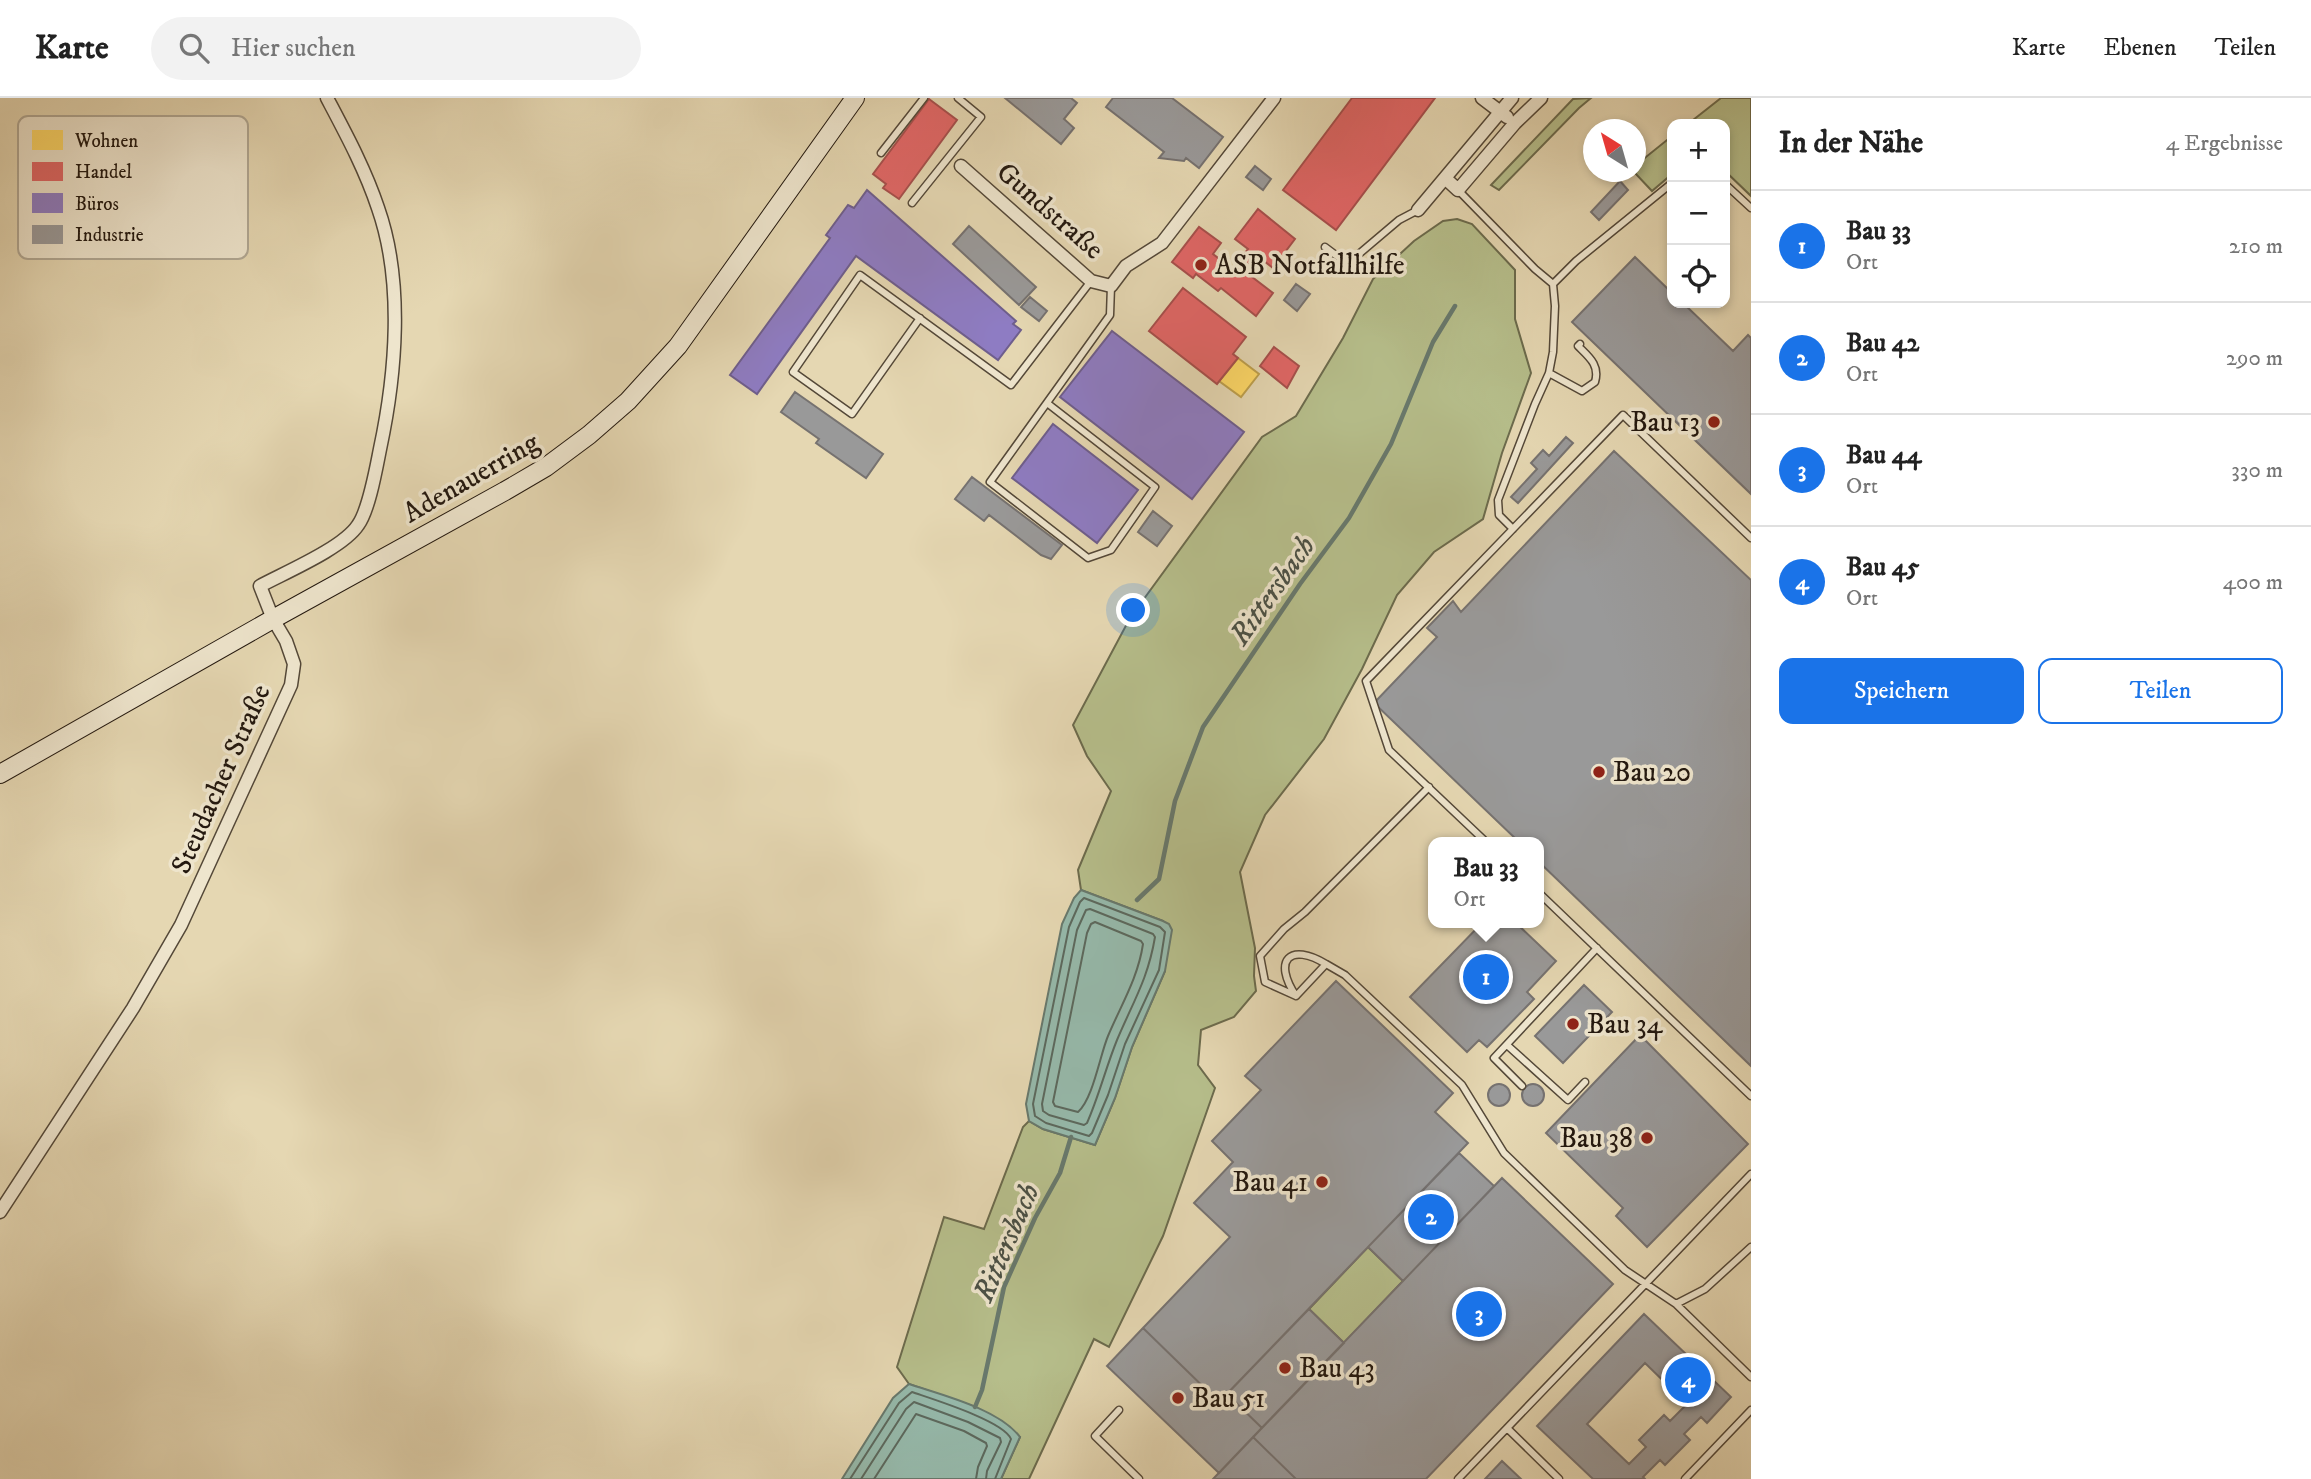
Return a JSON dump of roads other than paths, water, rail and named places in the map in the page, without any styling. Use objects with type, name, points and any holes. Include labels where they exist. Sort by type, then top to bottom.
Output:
[{"type":"main road","name":"Adenauerring","points":[[0,774],[546,467],[618,410],[678,346],[855,98]]},
{"type":"street","name":"Steudacher Straße","points":[[0,1212],[133,1009],[181,925],[291,685],[293,664],[286,641],[273,619],[260,586],[348,538],[360,523],[373,483],[386,419],[393,351],[391,260],[379,211],[362,165],[327,98]]},
{"type":"street","name":"Gundstraße","points":[[961,166],[1091,281],[1111,286],[1126,266],[1162,243],[1274,98]]},
{"type":"street","points":[[1482,98],[1515,123]]},
{"type":"street","points":[[1418,210],[1512,98]]},
{"type":"street","points":[[1445,178],[1458,190],[1515,123],[1541,98]]},
{"type":"lane","points":[[881,153],[924,98]]},
{"type":"lane","points":[[912,203],[981,117],[958,98]]},
{"type":"lane","points":[[950,156],[961,166]]},
{"type":"lane","points":[[1513,529],[1499,516],[1498,500],[1549,373],[1555,318],[1553,284],[1576,261],[1667,187]]},
{"type":"lane","points":[[1730,189],[1751,208]]},
{"type":"lane","points":[[1458,190],[1535,270],[1553,284]]},
{"type":"lane","points":[[1325,247],[1342,259],[1353,258],[1399,220],[1418,210]]},
{"type":"lane","points":[[920,318],[852,415],[793,372],[860,275],[920,318],[1011,385],[1091,281]]},
{"type":"lane","points":[[1047,403],[1155,487],[1111,550],[1088,558],[990,482],[1047,403],[1110,316],[1111,286]]},
{"type":"lane","points":[[1549,373],[1582,391],[1595,382],[1596,367],[1593,360],[1578,346],[1580,344]]},
{"type":"lane","points":[[1481,837],[1389,750],[1366,681],[1623,415],[1751,538]]},
{"type":"lane","points":[[1296,996],[1265,982],[1260,956],[1284,929],[1305,912],[1429,787]]},
{"type":"lane","points":[[1544,898],[1751,1096]]},
{"type":"lane","points":[[1522,1086],[1494,1058],[1597,948]]},
{"type":"lane","points":[[1296,996],[1284,972],[1285,963],[1293,955],[1303,953],[1345,975],[1462,1086],[1503,1153],[1625,1270],[1676,1304],[1751,1377]]},
{"type":"lane","points":[[1296,996],[1326,964]]},
{"type":"lane","points":[[1507,1045],[1568,1100],[1585,1082]]},
{"type":"lane","points":[[1458,1479],[1751,1174]]},
{"type":"lane","points":[[1676,1304],[1705,1289],[1751,1247]]},
{"type":"lane","points":[[1119,1410],[1095,1436],[1139,1479]]},
{"type":"lane","points":[[1685,1479],[1751,1410]]},
{"type":"lane","points":[[1507,1428],[1559,1479]]},
{"type":"water","points":[[1081,890],[1163,921],[1169,924],[1172,930],[1165,971],[1132,1047],[1115,1098],[1095,1145],[1043,1129],[1029,1121],[1026,1104],[1062,924],[1074,898]]},
{"type":"water","points":[[909,1384],[969,1404],[1011,1427],[1020,1437],[1001,1479],[842,1479],[893,1398]]},
{"type":"waterway","name":"Rittersbach","points":[[1137,900],[1159,879],[1175,801],[1203,727],[1300,584],[1349,518],[1391,444],[1433,342],[1455,306]]},
{"type":"waterway","name":"Rittersbach","points":[[975,1407],[982,1390],[1004,1287],[1035,1218],[1060,1173],[1071,1137]]},
{"type":"place","name":"ASB Notfallhilfe","points":[[1201,265]]},
{"type":"place","name":"Bau 13","points":[[1714,422]]},
{"type":"place","name":"Bau 20","points":[[1599,772]]},
{"type":"place","name":"Bau 33","points":[[1486,977]]},
{"type":"place","name":"Bau 34","points":[[1573,1024]]},
{"type":"place","name":"Bau 38","points":[[1647,1138]]},
{"type":"place","name":"Bau 41","points":[[1322,1182]]},
{"type":"place","name":"Bau 42","points":[[1431,1217]]},
{"type":"place","name":"Bau 44","points":[[1479,1314]]},
{"type":"place","name":"Bau 43","points":[[1285,1368]]},
{"type":"place","name":"Bau 45","points":[[1688,1380]]},
{"type":"place","name":"Bau 51","points":[[1178,1398]]}]
